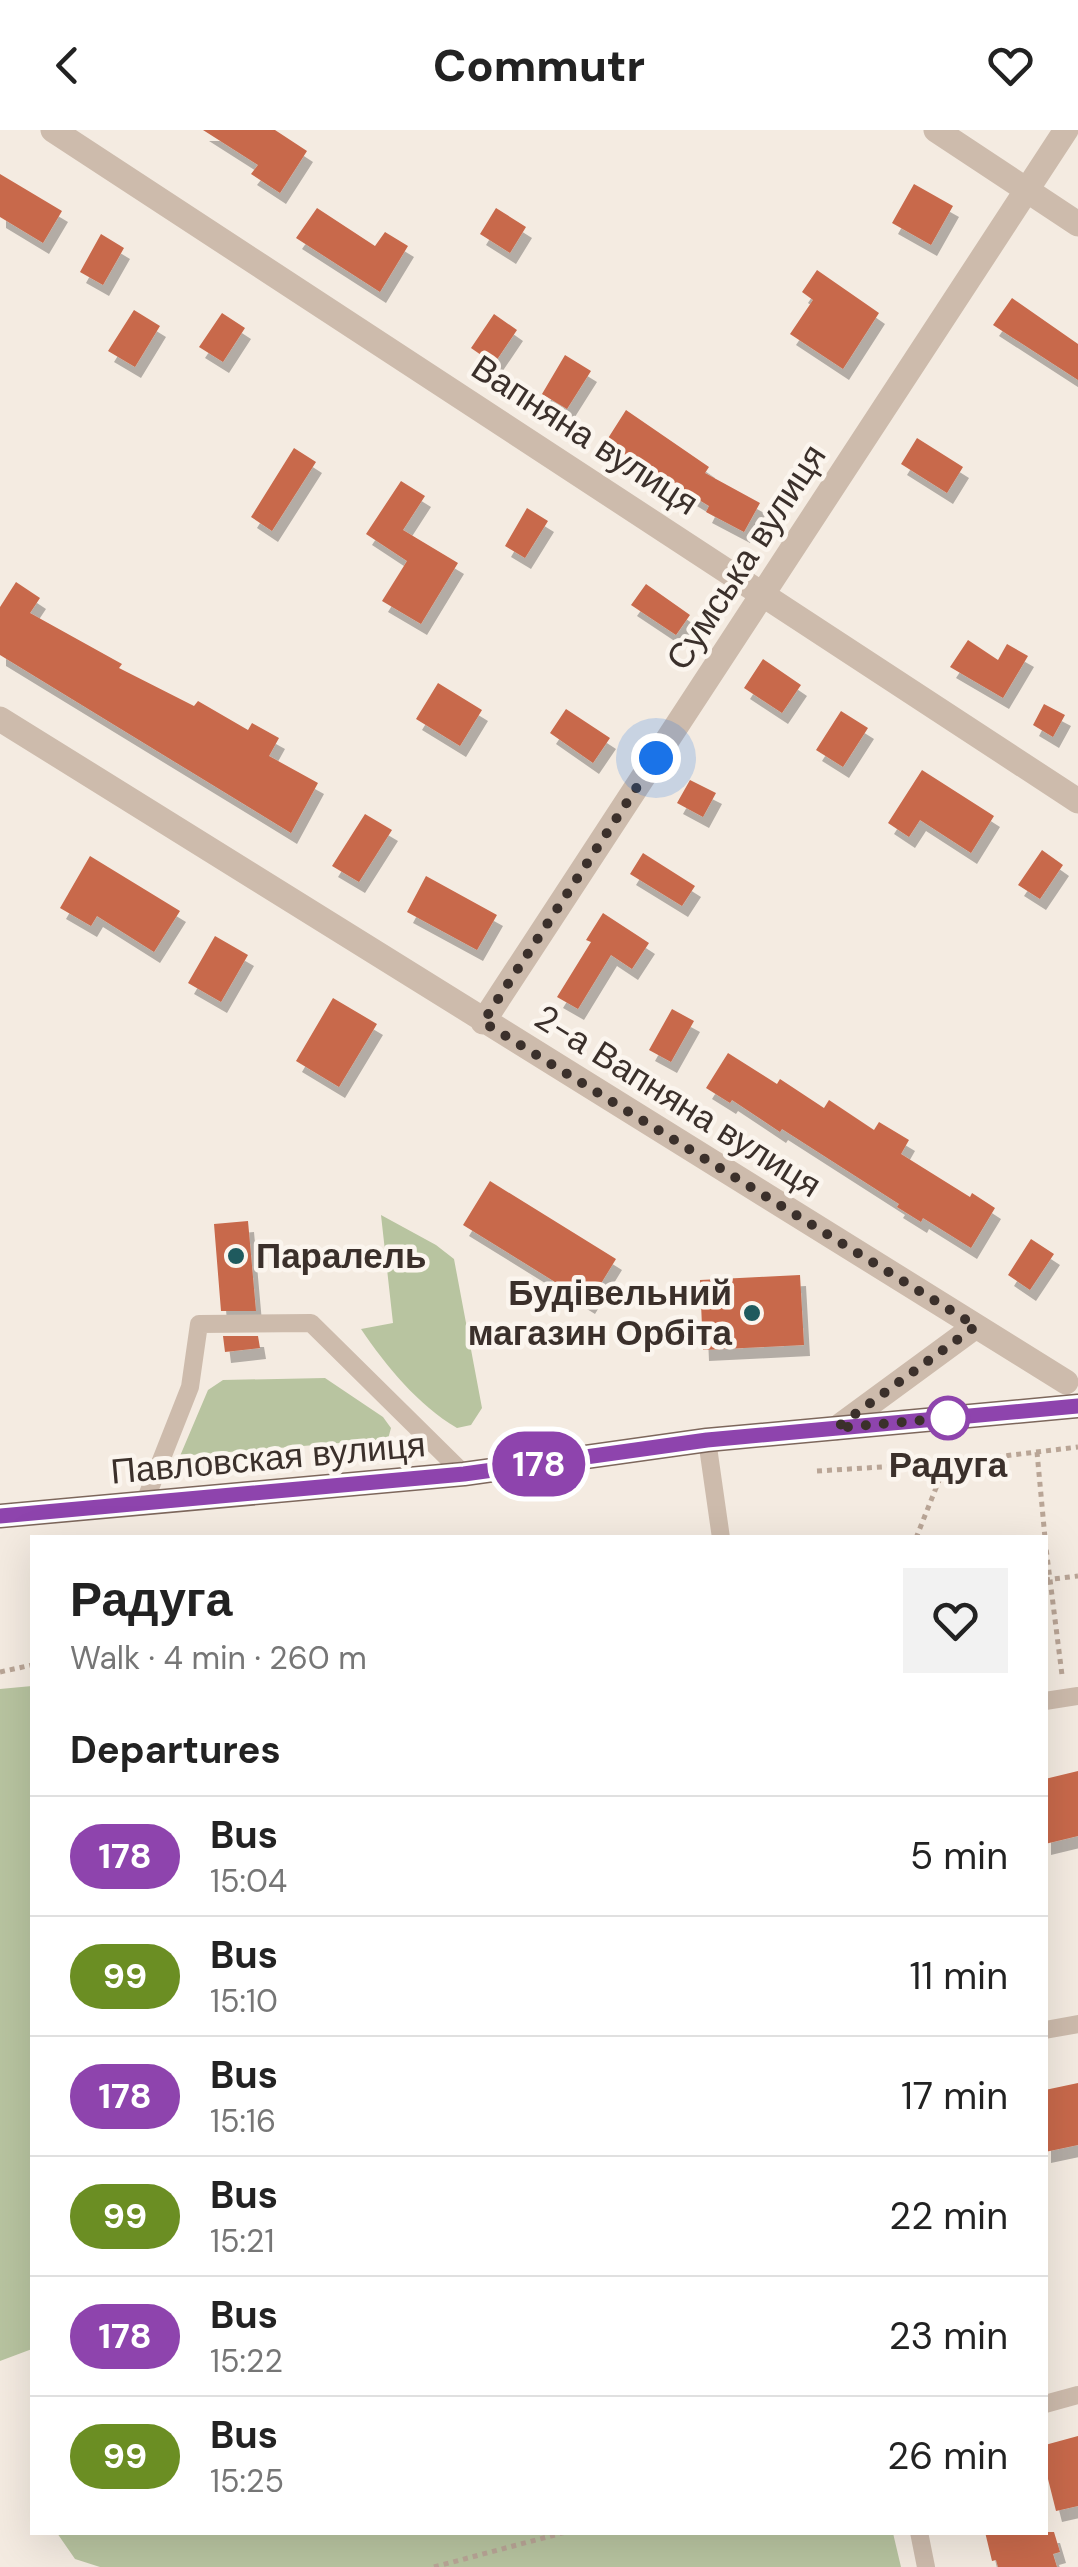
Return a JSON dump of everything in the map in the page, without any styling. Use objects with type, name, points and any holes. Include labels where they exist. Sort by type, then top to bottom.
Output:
[{"type":"main road","name":"Павловская вулиця","points":[[0,1516],[464,1474],[707,1440],[1078,1406]]},
{"type":"street","name":"Вапняна вулиця","points":[[53,130],[1078,801]]},
{"type":"street","points":[[936,130],[1078,224]]},
{"type":"street","name":"Сумська вулиця","points":[[483,1022],[1066,130]]},
{"type":"street","name":"2-а Вапняна вулиця","points":[[0,719],[976,1326],[1072,1373]]},
{"type":"street","points":[[836,1428],[976,1326]]},
{"type":"street","points":[[1048,1409],[1072,1373]]},
{"type":"lane","points":[[142,1506],[190,1387],[199,1324],[311,1323],[464,1474]]},
{"type":"lane","points":[[707,1440],[721,1535]]},
{"type":"lane","points":[[1048,2029],[1078,2024]]},
{"type":"lane","points":[[1048,2403],[1078,2395]]},
{"type":"lane","points":[[919,2535],[926,2567]]},
{"type":"path","points":[[816,1471],[946,1463],[1078,1447]]},
{"type":"path","points":[[1037,1452],[1045,1535]]},
{"type":"path","points":[[917,1535],[946,1463]]},
{"type":"path","points":[[1048,1580],[1078,1576]]},
{"type":"path","points":[[1048,1585],[1071,1696]]},
{"type":"path","points":[[0,1672],[30,1664]]},
{"type":"path","points":[[434,2567],[555,2535]]},
{"type":"green space","points":[[381,1215],[454,1259],[482,1408],[471,1425],[457,1428],[429,1408],[392,1371],[361,1329],[393,1323]]},
{"type":"green space","points":[[325,1378],[383,1417],[391,1428],[388,1439],[180,1456],[208,1390],[223,1380]]},
{"type":"green space","points":[[30,1686],[30,2350],[0,2361],[0,1689]]},
{"type":"green space","points":[[58,2535],[893,2535],[901,2567],[100,2567],[75,2559]]},
{"type":"building","points":[[203,130],[275,130],[307,151],[280,193],[251,174],[258,165]]},
{"type":"building","points":[[0,174],[62,211],[43,243],[0,217]]},
{"type":"building","points":[[914,184],[953,206],[931,245],[892,223]]},
{"type":"building","points":[[317,208],[375,246],[385,232],[408,246],[380,292],[296,238]]},
{"type":"building","points":[[496,208],[526,227],[510,253],[480,234]]},
{"type":"building","points":[[101,234],[124,248],[103,285],[80,272]]},
{"type":"building","points":[[817,270],[879,313],[843,369],[790,334],[813,300],[802,292]]},
{"type":"building","points":[[1012,298],[1078,344],[1078,380],[993,325]]},
{"type":"building","points":[[134,310],[160,326],[135,367],[108,351]]},
{"type":"building","points":[[222,313],[245,328],[223,362],[199,347]]},
{"type":"building","points":[[494,314],[517,330],[494,364],[471,348]]},
{"type":"building","points":[[565,355],[591,371],[567,409],[542,394]]},
{"type":"building","points":[[626,410],[709,467],[705,473],[760,503],[744,532],[706,512],[709,506],[605,443]]},
{"type":"building","points":[[917,438],[963,467],[947,493],[901,464]]},
{"type":"building","points":[[294,448],[316,462],[272,531],[251,517]]},
{"type":"building","points":[[401,481],[425,496],[403,530],[458,563],[421,624],[382,601],[407,561],[366,534]]},
{"type":"building","points":[[527,508],[548,521],[525,558],[505,546]]},
{"type":"building","points":[[16,582],[40,598],[30,613],[122,664],[119,668],[194,706],[198,701],[248,730],[252,723],[279,738],[269,756],[318,783],[291,833],[0,655],[0,607]]},
{"type":"building","points":[[646,584],[690,615],[676,635],[631,605]]},
{"type":"building","points":[[968,640],[998,660],[1007,644],[1028,656],[1003,698],[950,667]]},
{"type":"building","points":[[763,659],[801,685],[782,713],[744,688]]},
{"type":"building","points":[[438,683],[482,710],[460,746],[416,719]]},
{"type":"building","points":[[1044,704],[1065,715],[1053,737],[1033,725]]},
{"type":"building","points":[[566,709],[610,738],[593,763],[550,733]]},
{"type":"building","points":[[841,711],[868,728],[843,767],[816,750]]},
{"type":"building","points":[[922,770],[994,816],[971,853],[920,820],[909,837],[888,823]]},
{"type":"building","points":[[690,780],[716,793],[703,817],[677,803]]},
{"type":"building","points":[[365,814],[392,830],[359,882],[332,866]]},
{"type":"building","points":[[1042,850],[1063,865],[1040,899],[1018,885]]},
{"type":"building","points":[[643,853],[695,886],[682,906],[630,874]]},
{"type":"building","points":[[90,856],[180,911],[154,952],[97,916],[91,926],[60,908]]},
{"type":"building","points":[[426,876],[497,915],[477,950],[407,912]]},
{"type":"building","points":[[603,913],[649,943],[632,969],[611,955],[578,1009],[557,997],[591,942],[586,940]]},
{"type":"building","points":[[215,936],[248,955],[221,1002],[188,983]]},
{"type":"building","points":[[333,998],[377,1024],[339,1087],[296,1061]]},
{"type":"building","points":[[672,1009],[694,1021],[671,1062],[649,1050]]},
{"type":"building","points":[[728,1053],[777,1084],[780,1079],[824,1108],[829,1100],[874,1130],[879,1122],[909,1140],[901,1154],[995,1208],[971,1248],[897,1207],[899,1204],[782,1129],[780,1132],[706,1088]]},
{"type":"building","points":[[490,1181],[616,1259],[589,1303],[463,1225]]},
{"type":"building","points":[[248,1221],[256,1311],[221,1311],[214,1224]]},
{"type":"building","points":[[1031,1239],[1054,1254],[1030,1290],[1008,1275]]},
{"type":"building","name":"Будівельний магазин Орбіта","points":[[800,1275],[804,1345],[703,1350],[700,1280]]},
{"type":"building","points":[[223,1336],[258,1336],[260,1348],[225,1352]]},
{"type":"building","points":[[1078,1771],[1078,1836],[1048,1843],[1048,1778]]},
{"type":"building","points":[[1078,2083],[1078,2145],[1048,2151],[1048,2089]]},
{"type":"building","points":[[1078,2436],[1078,2506],[1056,2511],[1048,2479],[1048,2444]]},
{"type":"building","points":[[1054,2532],[1060,2552],[1053,2554],[1057,2567],[998,2567],[996,2560],[992,2561],[986,2535]]},
{"type":"bus line","name":"178","points":[[0,1516],[464,1474],[707,1440],[1078,1406]]},
{"type":"place","name":"Паралель","points":[[236,1256]]},
{"type":"place","name":"Будівельний магазин Орбіта","points":[[752,1313]]},
{"type":"place","name":"Радуга","points":[[948,1418]]},
{"type":"route","points":[[656,758],[483,1022],[976,1326],[836,1428],[948,1418]]}]
